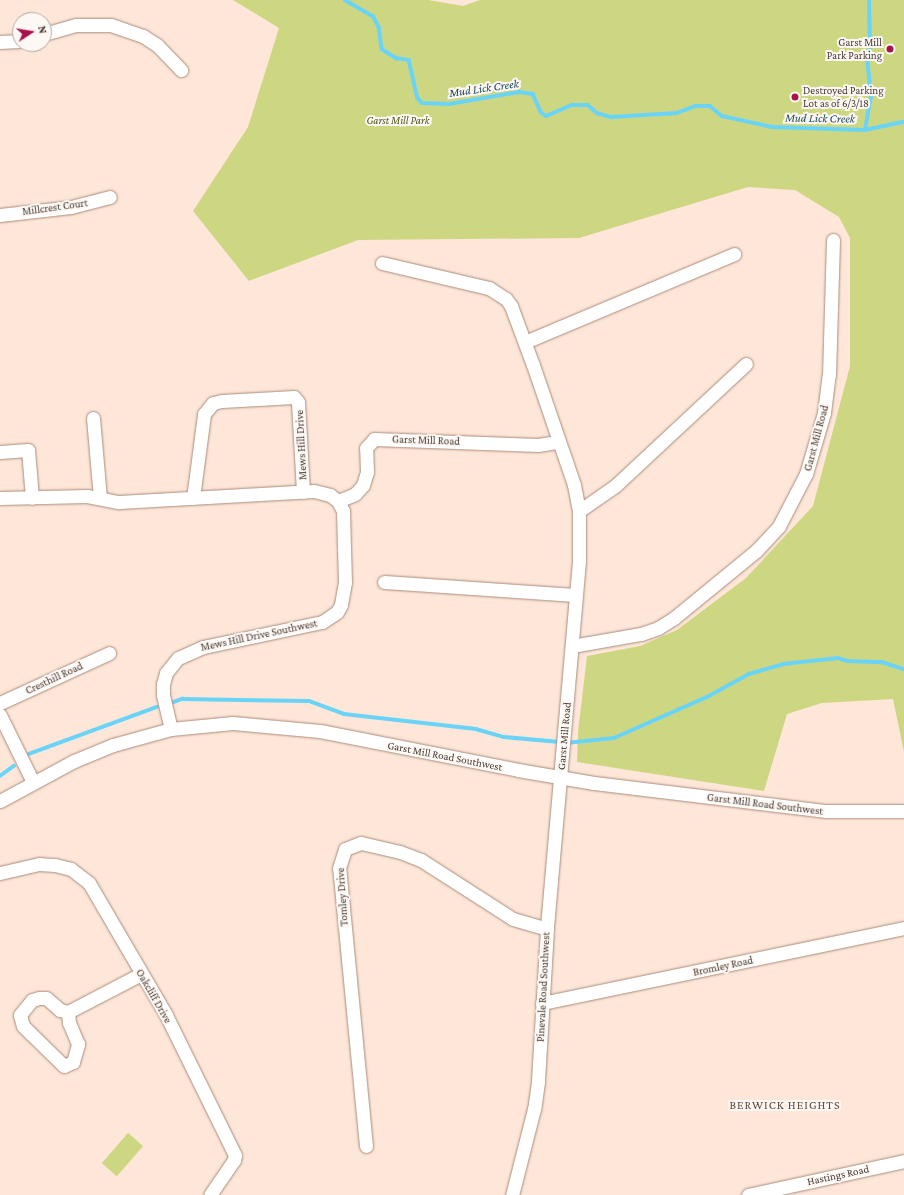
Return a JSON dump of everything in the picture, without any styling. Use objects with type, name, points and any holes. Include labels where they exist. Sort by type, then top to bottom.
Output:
[{"type":"street","points":[[52,32],[76,25],[111,24],[143,36],[166,53],[181,70]]},
{"type":"street","points":[[0,42],[12,41]]},
{"type":"street","name":"Millcrest Court","points":[[0,215],[71,207],[110,198]]},
{"type":"street","name":"Garst Mill Road","points":[[572,646],[641,634],[658,628],[674,618],[756,551],[779,526],[806,474],[824,413],[829,375],[833,240]]},
{"type":"street","points":[[525,342],[734,254]]},
{"type":"street","name":"Garst Mill Road","points":[[382,263],[497,292],[511,306],[525,342],[574,485],[579,512],[576,595],[560,777]]},
{"type":"street","points":[[579,512],[615,486],[746,364]]},
{"type":"street","name":"Mews Hill Drive","points":[[0,498],[78,496],[100,498],[119,502],[193,498],[303,492],[298,402],[294,397],[222,400],[213,403],[204,414],[193,498]]},
{"type":"street","points":[[93,418],[100,498]]},
{"type":"street","name":"Garst Mill Road","points":[[338,502],[356,494],[363,485],[367,472],[366,448],[374,439],[530,445],[558,442]]},
{"type":"street","points":[[0,452],[28,450],[32,498]]},
{"type":"street","points":[[303,492],[325,492],[338,502]]},
{"type":"street","name":"Mews Hill Drive Southwest","points":[[171,728],[163,694],[163,684],[166,673],[178,658],[203,647],[322,622],[337,612],[341,605],[345,582],[343,511],[338,502]]},
{"type":"street","points":[[384,582],[576,595]]},
{"type":"street","name":"Cresthill Road","points":[[0,703],[109,653]]},
{"type":"street","points":[[0,715],[33,782]]},
{"type":"street","name":"Garst Mill Road Southwest","points":[[0,801],[33,782],[113,745],[171,728],[233,723],[320,731],[560,777],[826,811],[904,811]]},
{"type":"street","name":"Pinevale Road Southwest","points":[[512,1195],[534,1109],[560,777]]},
{"type":"street","name":"Tomley Drive","points":[[366,1146],[339,868],[345,849],[361,843],[400,852],[421,860],[513,919],[547,929]]},
{"type":"street","name":"Oakcliff Drive","points":[[0,873],[47,864],[71,869],[81,875],[89,883],[166,1015],[235,1155],[234,1160],[210,1195]]},
{"type":"street","name":"Bromley Road","points":[[542,1003],[904,928]]},
{"type":"street","points":[[68,1012],[69,1023],[78,1044],[73,1062],[64,1066],[59,1064],[23,1026],[20,1015],[32,1000],[39,998],[50,1000],[60,1010],[68,1012],[141,974]]},
{"type":"street","name":"Hastings Road","points":[[748,1195],[904,1161]]},
{"type":"green space","name":"Garst Mill Park","points":[[233,0],[428,0],[463,6],[480,0],[904,0],[904,752],[893,699],[822,703],[787,714],[764,791],[577,762],[578,732],[587,656],[640,646],[677,630],[746,578],[813,506],[850,366],[850,238],[839,217],[795,190],[748,187],[579,238],[358,240],[249,281],[193,211],[248,127],[279,28]]},
{"type":"green space","points":[[128,1133],[143,1146],[117,1176],[102,1163]]},
{"type":"waterway","name":"Mud Lick Creek","points":[[345,0],[373,16],[379,27],[382,49],[396,58],[409,60],[418,98],[422,103],[449,104],[519,92],[533,94],[541,112],[546,116],[572,105],[588,105],[597,113],[611,117],[677,113],[696,106],[710,106],[722,116],[772,127],[865,130],[904,122]]},
{"type":"waterway","points":[[865,130],[871,96],[867,60],[870,51],[869,0]]},
{"type":"waterway","points":[[566,743],[614,738],[707,697],[749,674],[783,664],[838,658],[847,661],[882,662],[904,669]]},
{"type":"waterway","points":[[174,702],[182,699],[309,701],[344,714],[476,729],[504,737],[560,742]]},
{"type":"waterway","points":[[29,754],[157,707]]},
{"type":"waterway","points":[[0,776],[14,766]]},
{"type":"place","name":"Garst Mill Park Parking","points":[[890,49]]},
{"type":"place","name":"Destroyed Parking Lot as of 6/3/18","points":[[795,97]]},
{"type":"district","name":"BERWICK HEIGHTS","points":[[785,1106]]}]
